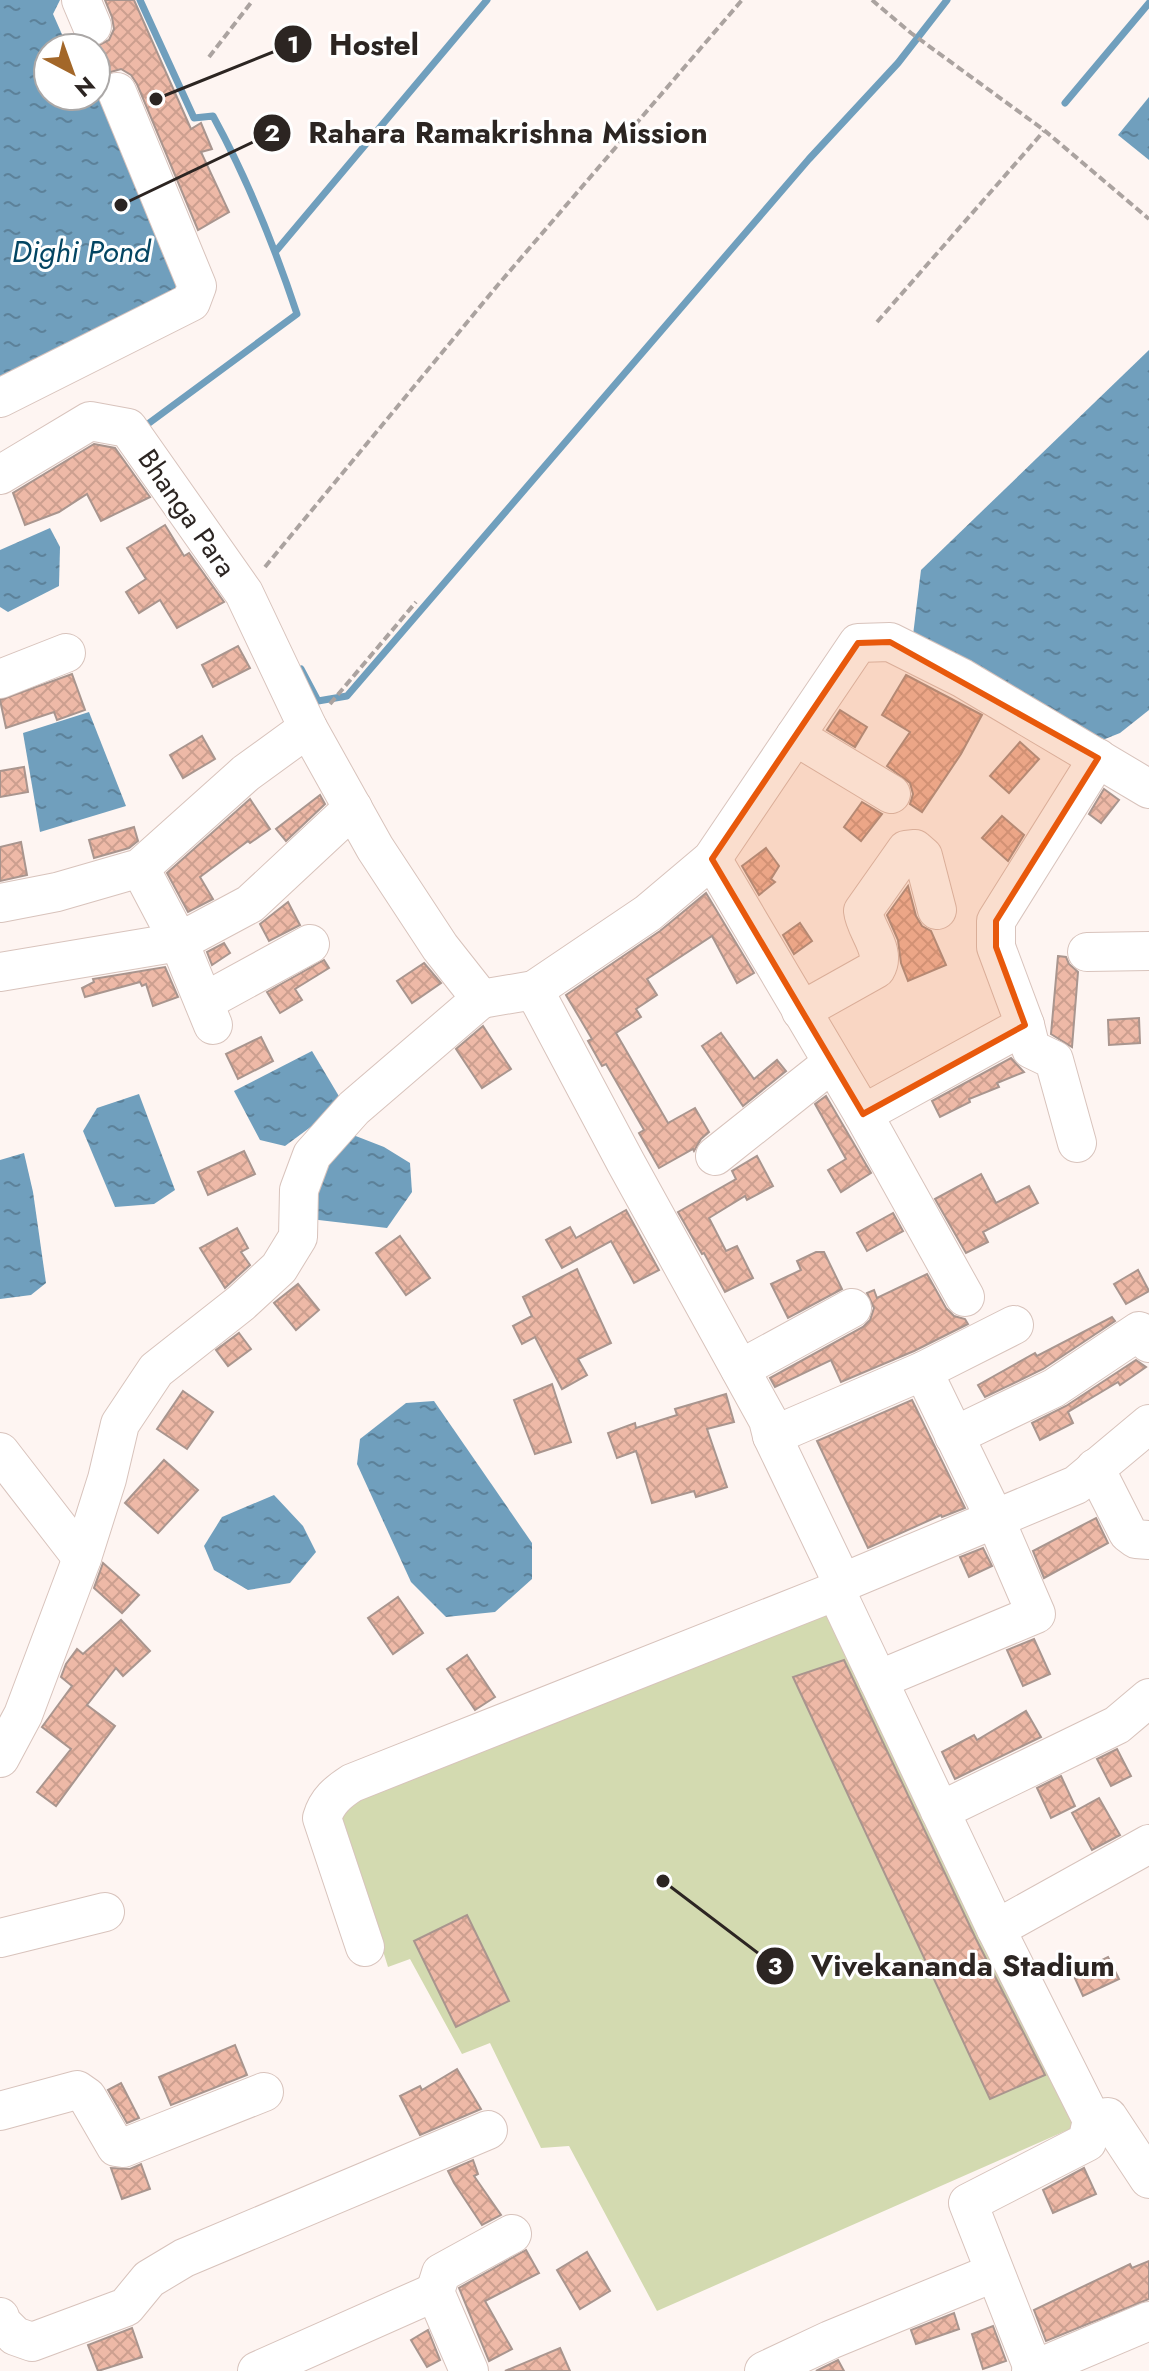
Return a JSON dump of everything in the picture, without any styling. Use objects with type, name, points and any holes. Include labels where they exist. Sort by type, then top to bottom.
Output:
[{"type":"street","points":[[0,398],[191,302],[197,286],[117,92]]},
{"type":"street","name":"Bhanga Para","points":[[0,475],[90,421],[128,428],[244,593],[308,728],[375,848],[440,947],[481,999]]},
{"type":"street","points":[[0,1758],[23,1715],[82,1558],[107,1479],[120,1424],[156,1370],[241,1303],[279,1268],[298,1237],[299,1190],[312,1155],[354,1108],[481,999],[534,990],[648,913],[712,859],[858,643],[890,642],[962,678],[1149,789]]},
{"type":"street","points":[[0,679],[66,653]]},
{"type":"street","points":[[0,903],[57,892],[140,868],[246,773],[308,728]]},
{"type":"street","points":[[795,736],[891,794]]},
{"type":"street","points":[[1077,1143],[1054,1060],[1031,1049],[996,947],[996,921],[1098,758]]},
{"type":"street","points":[[0,972],[179,942],[250,904],[353,808]]},
{"type":"street","points":[[801,1011],[876,969],[880,954],[863,911],[906,850],[915,849],[923,856],[937,910]]},
{"type":"street","points":[[712,859],[863,1114],[965,1297]]},
{"type":"street","points":[[140,868],[179,942],[208,1014],[310,944]]},
{"type":"street","points":[[1087,952],[1149,951]]},
{"type":"street","points":[[534,990],[768,1420],[772,1436],[878,1680],[996,1929],[1092,2120],[1087,2142],[968,2203],[1033,2371],[1149,2321]]},
{"type":"street","points":[[863,1114],[1025,1025]]},
{"type":"street","points":[[715,1156],[832,1063]]},
{"type":"street","points":[[740,1369],[852,1308]]},
{"type":"street","points":[[772,1436],[923,1371],[1014,1325]]},
{"type":"street","points":[[954,1436],[1054,1388],[1139,1331],[1149,1343]]},
{"type":"street","points":[[878,1680],[1036,1614],[995,1519],[923,1371]]},
{"type":"street","points":[[365,1947],[322,1818],[325,1807],[341,1790],[1076,1485],[1149,1424]]},
{"type":"street","points":[[0,1452],[82,1558]]},
{"type":"street","points":[[1095,1468],[1128,1533],[1136,1539],[1149,1540]]},
{"type":"street","points":[[940,1811],[1117,1725],[1149,1698]]},
{"type":"street","points":[[996,1929],[1149,1844]]},
{"type":"street","points":[[0,1938],[105,1912]]},
{"type":"street","points":[[0,2111],[77,2090],[83,2092],[116,2147],[123,2148],[264,2092]]},
{"type":"street","points":[[1092,2120],[1108,2117],[1149,2179]]},
{"type":"street","points":[[0,2317],[15,2336],[32,2342],[126,2307],[149,2279],[184,2258],[488,2130]]},
{"type":"street","points":[[469,2371],[435,2292],[441,2273],[512,2234]]},
{"type":"street","points":[[764,2371],[830,2340],[993,2273]]},
{"type":"street","points":[[257,2371],[435,2292]]},
{"type":"path","points":[[209,57],[253,0]]},
{"type":"path","points":[[258,575],[497,286],[742,0]]},
{"type":"path","points":[[872,0],[921,41],[1044,130],[1149,219]]},
{"type":"path","points":[[877,322],[1044,130]]},
{"type":"path","points":[[339,692],[416,602]]},
{"type":"highlighted area","points":[[890,642],[1098,758],[996,921],[996,947],[1025,1025],[863,1114],[712,859],[858,643]]},
{"type":"green space","points":[[834,1599],[1079,2125],[657,2311],[569,2146],[541,2148],[490,2043],[462,2054],[410,1959],[388,1967],[337,1803]]},
{"type":"water","name":"Dighi Pond","points":[[0,0],[60,0],[53,14],[61,32],[32,32],[32,112],[111,112],[182,283],[175,295],[0,381]]},
{"type":"water","points":[[1149,97],[1149,160],[1118,135]]},
{"type":"water","points":[[1149,350],[1149,710],[1120,733],[1095,743],[913,635],[921,570]]},
{"type":"water","points":[[50,528],[60,547],[59,586],[8,612],[0,607],[0,550]]},
{"type":"water","points":[[89,712],[126,806],[40,832],[23,733]]},
{"type":"water","points":[[312,1051],[343,1103],[285,1146],[260,1140],[234,1091]]},
{"type":"water","points":[[139,1094],[175,1190],[154,1204],[115,1207],[83,1131],[97,1108]]},
{"type":"water","points":[[348,1133],[384,1147],[410,1163],[412,1192],[387,1228],[310,1219],[313,1189]]},
{"type":"water","points":[[24,1153],[46,1283],[31,1295],[0,1299],[0,1160]]},
{"type":"water","points":[[434,1401],[532,1543],[532,1579],[495,1612],[446,1617],[411,1582],[357,1464],[360,1439],[406,1403]]},
{"type":"water","points":[[274,1495],[303,1526],[316,1552],[290,1583],[248,1590],[214,1570],[204,1546],[222,1517]]},
{"type":"building","points":[[105,0],[134,0],[191,129],[201,123],[212,149],[201,152],[229,212],[198,230],[137,84],[131,75],[121,69],[112,72],[112,17]]},
{"type":"building","points":[[94,444],[115,448],[150,497],[101,521],[87,494],[59,512],[25,525],[13,493]]},
{"type":"building","points":[[165,525],[184,556],[189,553],[224,602],[177,628],[160,600],[139,613],[126,592],[146,579],[127,548]]},
{"type":"building","points":[[238,646],[250,668],[213,687],[202,665]]},
{"type":"building","points":[[72,674],[85,710],[57,720],[54,712],[6,728],[0,700]]},
{"type":"building","points":[[906,675],[982,715],[961,754],[922,812],[910,804],[913,794],[910,783],[887,766],[910,732],[882,715]]},
{"type":"building","points":[[840,710],[867,727],[855,747],[827,730]]},
{"type":"building","points":[[202,736],[215,759],[183,778],[170,755]]},
{"type":"building","points":[[1020,742],[1039,759],[1009,793],[990,776]]},
{"type":"building","points":[[24,767],[28,792],[0,797],[0,771]]},
{"type":"building","points":[[1104,789],[1119,800],[1101,823],[1089,814]]},
{"type":"building","points":[[320,795],[325,804],[286,841],[276,829]]},
{"type":"building","points":[[250,799],[270,829],[250,843],[248,841],[200,877],[213,899],[188,912],[167,873]]},
{"type":"building","points":[[862,802],[882,814],[861,841],[844,827]]},
{"type":"building","points":[[1002,816],[1024,835],[1008,861],[982,838]]},
{"type":"building","points":[[134,827],[138,841],[129,848],[94,858],[89,840]]},
{"type":"building","points":[[21,842],[27,875],[0,881],[0,847]]},
{"type":"building","points":[[766,848],[779,866],[771,879],[775,882],[759,895],[742,866]]},
{"type":"building","points":[[908,886],[916,916],[922,926],[931,931],[946,965],[908,981],[901,963],[898,940],[887,915]]},
{"type":"building","points":[[706,893],[754,973],[737,983],[712,936],[647,979],[657,995],[636,1009],[641,1017],[616,1033],[668,1123],[695,1108],[709,1132],[694,1151],[659,1168],[639,1133],[644,1130],[606,1064],[602,1066],[588,1041],[592,1039],[566,995],[660,931]]},
{"type":"building","points":[[288,902],[300,925],[269,941],[260,924]]},
{"type":"building","points":[[800,923],[812,941],[794,954],[783,935]]},
{"type":"building","points":[[224,943],[230,953],[212,965],[207,952]]},
{"type":"building","points":[[1058,956],[1066,957],[1078,972],[1072,1047],[1051,1034]]},
{"type":"building","points":[[324,960],[329,968],[295,989],[302,1000],[280,1013],[267,992]]},
{"type":"building","points":[[424,963],[441,983],[412,1003],[397,981]]},
{"type":"building","points":[[165,967],[178,997],[153,1006],[146,984],[142,986],[140,982],[85,997],[82,988],[94,982],[93,979]]},
{"type":"building","points":[[1139,1018],[1140,1043],[1109,1045],[1108,1020]]},
{"type":"building","points":[[483,1026],[511,1069],[482,1088],[456,1049]]},
{"type":"building","points":[[721,1033],[754,1079],[777,1060],[786,1071],[743,1106],[702,1046]]},
{"type":"building","points":[[261,1037],[273,1061],[238,1079],[226,1054]]},
{"type":"building","points":[[1011,1058],[1024,1072],[997,1083],[999,1087],[969,1099],[970,1102],[940,1117],[932,1101]]},
{"type":"building","points":[[826,1096],[871,1173],[841,1192],[828,1170],[846,1159],[815,1104]]},
{"type":"building","points":[[244,1151],[255,1174],[208,1195],[198,1172]]},
{"type":"building","points":[[757,1156],[773,1186],[747,1200],[745,1196],[709,1218],[726,1251],[737,1246],[753,1278],[725,1292],[678,1212],[736,1179],[732,1171]]},
{"type":"building","points":[[981,1174],[996,1203],[1029,1186],[1038,1203],[983,1232],[988,1242],[966,1253],[935,1199]]},
{"type":"building","points":[[626,1210],[659,1270],[634,1283],[611,1241],[562,1268],[546,1240],[570,1227],[576,1238]]},
{"type":"building","points":[[893,1213],[903,1231],[867,1251],[857,1233]]},
{"type":"building","points":[[237,1228],[248,1248],[241,1252],[250,1265],[225,1288],[200,1248]]},
{"type":"building","points":[[400,1236],[430,1278],[406,1295],[376,1253]]},
{"type":"building","points":[[816,1252],[824,1252],[842,1289],[788,1318],[771,1284],[801,1270],[797,1261]]},
{"type":"building","points":[[577,1269],[611,1343],[578,1359],[587,1375],[562,1389],[535,1337],[522,1344],[513,1326],[532,1316],[523,1297]]},
{"type":"building","points":[[1138,1270],[1149,1291],[1126,1304],[1114,1284]]},
{"type":"building","points":[[927,1274],[946,1308],[968,1324],[841,1382],[831,1360],[775,1387],[770,1378],[863,1327],[870,1320],[874,1308],[867,1293],[874,1290],[877,1298]]},
{"type":"building","points":[[298,1284],[319,1310],[296,1330],[274,1303]]},
{"type":"building","points":[[1112,1317],[1115,1321],[1043,1369],[985,1397],[978,1385],[1035,1353],[1037,1356]]},
{"type":"building","points":[[239,1333],[251,1349],[228,1366],[216,1350]]},
{"type":"building","points":[[1136,1360],[1146,1367],[1120,1385],[1118,1382],[1068,1412],[1073,1423],[1040,1440],[1032,1423],[1066,1406]]},
{"type":"building","points":[[552,1384],[571,1442],[535,1454],[514,1400]]},
{"type":"building","points":[[183,1391],[213,1412],[187,1449],[157,1429]]},
{"type":"building","points":[[726,1394],[734,1422],[707,1429],[727,1487],[696,1497],[694,1491],[652,1503],[636,1451],[617,1458],[608,1433],[635,1423],[636,1428],[677,1415],[675,1409]]},
{"type":"building","points":[[912,1400],[965,1508],[941,1515],[868,1548],[817,1441]]},
{"type":"building","points":[[164,1460],[198,1490],[158,1533],[125,1503]]},
{"type":"building","points":[[1096,1518],[1108,1543],[1044,1578],[1033,1551]]},
{"type":"building","points":[[983,1548],[992,1566],[969,1577],[960,1557]]},
{"type":"building","points":[[103,1563],[139,1595],[122,1613],[94,1588]]},
{"type":"building","points":[[398,1597],[423,1633],[393,1654],[368,1618]]},
{"type":"building","points":[[121,1620],[150,1651],[123,1676],[116,1668],[87,1705],[115,1726],[56,1806],[37,1792],[71,1749],[42,1727],[72,1686],[61,1677],[77,1649],[83,1654]]},
{"type":"building","points":[[1034,1639],[1050,1674],[1023,1686],[1007,1650]]},
{"type":"building","points":[[467,1655],[495,1697],[475,1710],[447,1669]]},
{"type":"building","points":[[844,1660],[976,1939],[1045,2075],[990,2099],[793,1677]]},
{"type":"building","points":[[1026,1711],[1041,1737],[955,1779],[942,1752],[974,1735],[977,1740]]},
{"type":"building","points":[[1117,1749],[1131,1776],[1111,1786],[1097,1759]]},
{"type":"building","points":[[1061,1776],[1075,1806],[1051,1818],[1037,1788]]},
{"type":"building","points":[[1099,1798],[1120,1835],[1092,1850],[1072,1813]]},
{"type":"building","points":[[467,1915],[509,2001],[456,2027],[414,1941]]},
{"type":"building","points":[[1108,1957],[1119,1979],[1083,1996],[1073,1974]]},
{"type":"building","points":[[235,2045],[247,2075],[171,2105],[159,2077]]},
{"type":"building","points":[[457,2069],[481,2109],[420,2135],[400,2096],[420,2086],[422,2090]]},
{"type":"building","points":[[121,2083],[139,2118],[127,2123],[108,2090]]},
{"type":"building","points":[[473,2160],[478,2174],[474,2176],[501,2215],[482,2225],[448,2171]]},
{"type":"building","points":[[141,2164],[150,2189],[122,2199],[111,2168],[130,2169]]},
{"type":"building","points":[[1084,2168],[1096,2194],[1053,2213],[1043,2190]]},
{"type":"building","points":[[526,2250],[539,2273],[485,2301],[512,2349],[489,2361],[459,2288]]},
{"type":"building","points":[[587,2252],[610,2291],[580,2309],[557,2270]]},
{"type":"building","points":[[1149,2261],[1149,2299],[1046,2341],[1034,2310],[1130,2264],[1132,2268]]},
{"type":"building","points":[[954,2313],[959,2329],[916,2344],[911,2330]]},
{"type":"building","points":[[993,2326],[1006,2361],[983,2369],[972,2334]]},
{"type":"building","points":[[132,2328],[142,2357],[98,2371],[88,2345]]},
{"type":"building","points":[[428,2330],[440,2360],[427,2367],[411,2340]]},
{"type":"building","points":[[560,2348],[570,2371],[505,2371]]},
{"type":"building","points":[[838,2360],[844,2371],[816,2371]]},
{"type":"waterway","points":[[140,0],[194,118],[213,116],[226,140],[260,213],[297,314],[141,429]]},
{"type":"waterway","points":[[276,251],[487,0]]},
{"type":"waterway","points":[[301,669],[318,701],[347,696],[809,159],[898,63],[947,0]]},
{"type":"waterway","points":[[1065,103],[1149,3]]},
{"type":"place","name":"Hostel","points":[[156,99]]},
{"type":"place","name":"Rahara Ramakrishna Mission","points":[[121,205]]},
{"type":"place","name":"Vivekananda Stadium","points":[[663,1881]]}]
